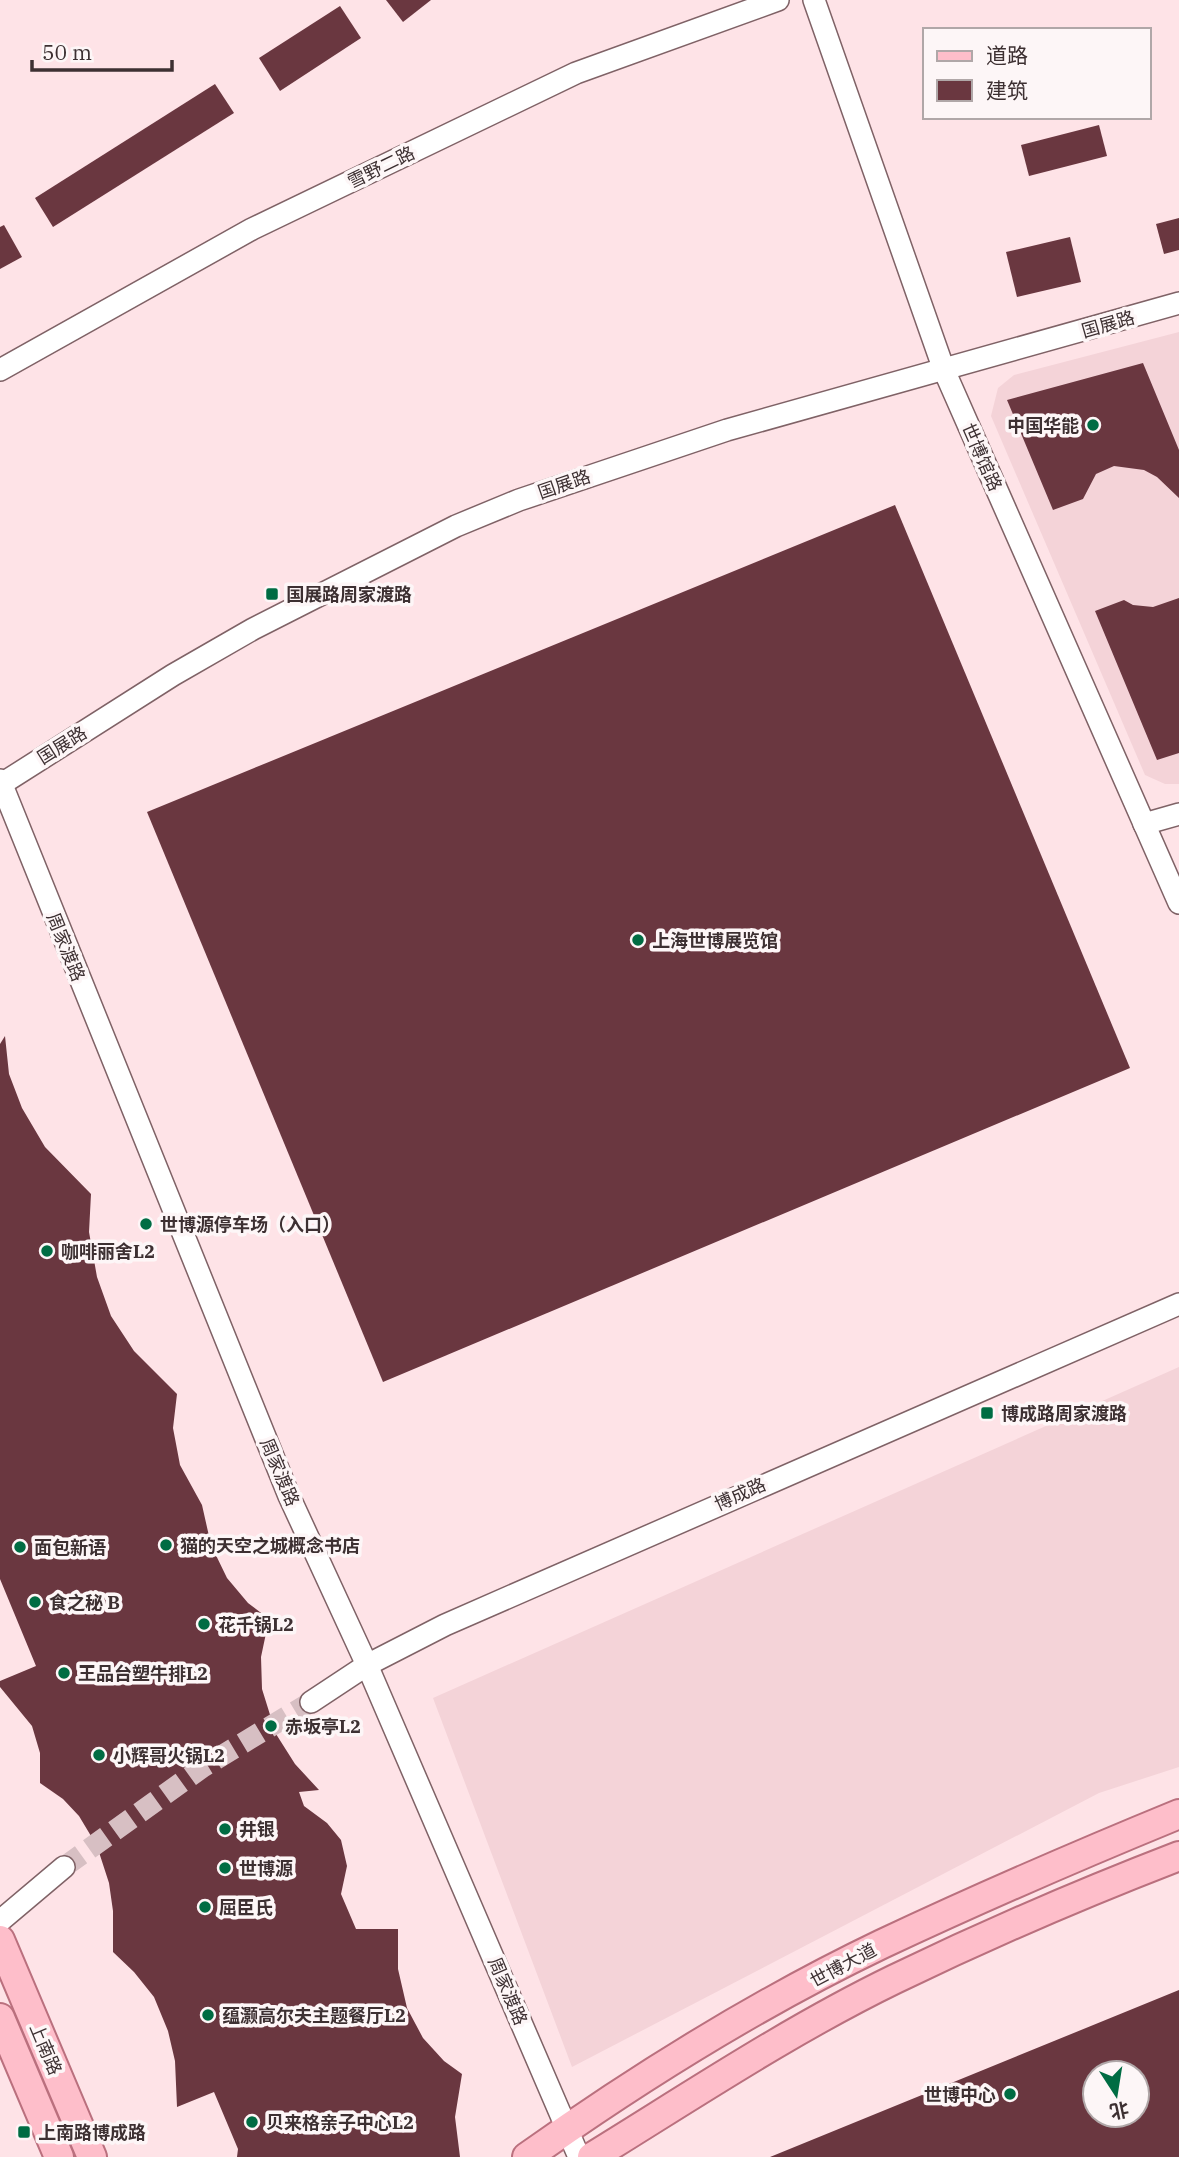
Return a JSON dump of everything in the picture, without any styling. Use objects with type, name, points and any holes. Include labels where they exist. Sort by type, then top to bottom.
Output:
[{"type":"main road","name":"世博大道","points":[[527,2157],[718,2033],[880,1945],[1075,1857],[1179,1814]]},
{"type":"main road","name":"世博大道","points":[[592,2157],[735,2068],[893,1980],[1094,1888],[1179,1856]]},
{"type":"main road","name":"上南路","points":[[0,1940],[92,2157]]},
{"type":"main road","name":"上南路","points":[[0,2018],[59,2157]]},
{"type":"street","name":"雪野二路","points":[[0,370],[252,229],[576,73],[778,0]]},
{"type":"street","name":"世博馆路","points":[[814,0],[944,370],[1179,903]]},
{"type":"street","name":"国展路","points":[[1,782],[173,675],[253,629],[456,526],[542,492],[717,433],[1179,303]]},
{"type":"street","name":"周家渡路","points":[[1,782],[63,943],[289,1496],[368,1665],[579,2157]]},
{"type":"street","points":[[1144,824],[1179,814]]},
{"type":"street","name":"博成路","points":[[311,1702],[368,1665],[445,1625],[1179,1304]]},
{"type":"street","points":[[0,1921],[64,1867]]},
{"type":"shaded area","points":[[1179,332],[1179,784],[1165,784],[1145,775],[991,416],[998,388],[1014,375]]},
{"type":"shaded area","points":[[1179,1367],[1179,1767],[1099,1793],[572,2067],[433,1698]]},
{"type":"building","points":[[386,0],[431,0],[403,22]]},
{"type":"building","points":[[340,6],[361,38],[280,91],[259,58]]},
{"type":"building","points":[[215,84],[234,113],[53,227],[35,198]]},
{"type":"building","points":[[1099,125],[1107,156],[1029,176],[1021,145]]},
{"type":"building","points":[[1179,218],[1179,250],[1164,254],[1156,224]]},
{"type":"building","points":[[4,225],[22,257],[0,269],[0,227]]},
{"type":"building","points":[[1070,237],[1081,282],[1017,297],[1006,252]]},
{"type":"building","name":"中国华能","points":[[1143,363],[1179,450],[1179,498],[1157,477],[1144,470],[1114,466],[1096,474],[1083,499],[1053,510],[1007,400]]},
{"type":"building","name":"上海世博展览馆","points":[[895,505],[1130,1068],[383,1382],[147,812]]},
{"type":"building","points":[[1179,598],[1179,753],[1157,760],[1095,611],[1124,600],[1133,605],[1153,607]]},
{"type":"building","name":"世博源","points":[[5,1036],[9,1074],[22,1108],[45,1147],[91,1194],[89,1232],[97,1277],[111,1316],[134,1351],[177,1394],[173,1428],[180,1465],[202,1505],[211,1545],[227,1578],[248,1603],[269,1619],[261,1657],[262,1689],[276,1734],[295,1764],[319,1790],[299,1792],[304,1806],[327,1823],[341,1840],[347,1866],[341,1894],[356,1929],[398,1929],[398,1969],[407,2008],[423,2038],[444,2061],[462,2074],[455,2117],[460,2157],[237,2157],[238,2149],[214,2092],[177,2107],[175,2061],[168,2031],[154,1997],[113,1952],[113,1911],[109,1883],[97,1846],[79,1816],[63,1799],[40,1783],[40,1753],[32,1726],[0,1687],[0,1681],[36,1666],[0,1579],[0,1044]]},
{"type":"building","name":"世博中心","points":[[1179,1990],[1179,2157],[770,2157]]},
{"type":"tunnel","points":[[64,1867],[203,1767],[311,1702]]},
{"type":"place","name":"中国华能","points":[[1093,425]]},
{"type":"place","name":"国展路周家渡路","points":[[272,594]]},
{"type":"place","name":"上海世博展览馆","points":[[638,940]]},
{"type":"place","name":"世博源停车场（入口）","points":[[146,1224]]},
{"type":"place","name":"咖啡丽舍L2","points":[[47,1251]]},
{"type":"place","name":"博成路周家渡路","points":[[987,1413]]},
{"type":"place","name":"猫的天空之城概念书店","points":[[166,1545]]},
{"type":"place","name":"面包新语","points":[[20,1547]]},
{"type":"place","name":"食之秘 B","points":[[35,1602]]},
{"type":"place","name":"花千锅L2","points":[[204,1624]]},
{"type":"place","name":"王品台塑牛排L2","points":[[64,1673]]},
{"type":"place","name":"赤坂亭L2","points":[[271,1726]]},
{"type":"place","name":"小辉哥火锅L2","points":[[99,1755]]},
{"type":"place","name":"井银","points":[[225,1829]]},
{"type":"place","name":"世博源","points":[[225,1868]]},
{"type":"place","name":"屈臣氏","points":[[205,1907]]},
{"type":"place","name":"蕴灏高尔夫主题餐厅L2","points":[[208,2015]]},
{"type":"place","name":"世博中心","points":[[1010,2094]]},
{"type":"place","name":"贝来格亲子中心L2","points":[[252,2122]]},
{"type":"place","name":"上南路博成路","points":[[24,2132]]}]
